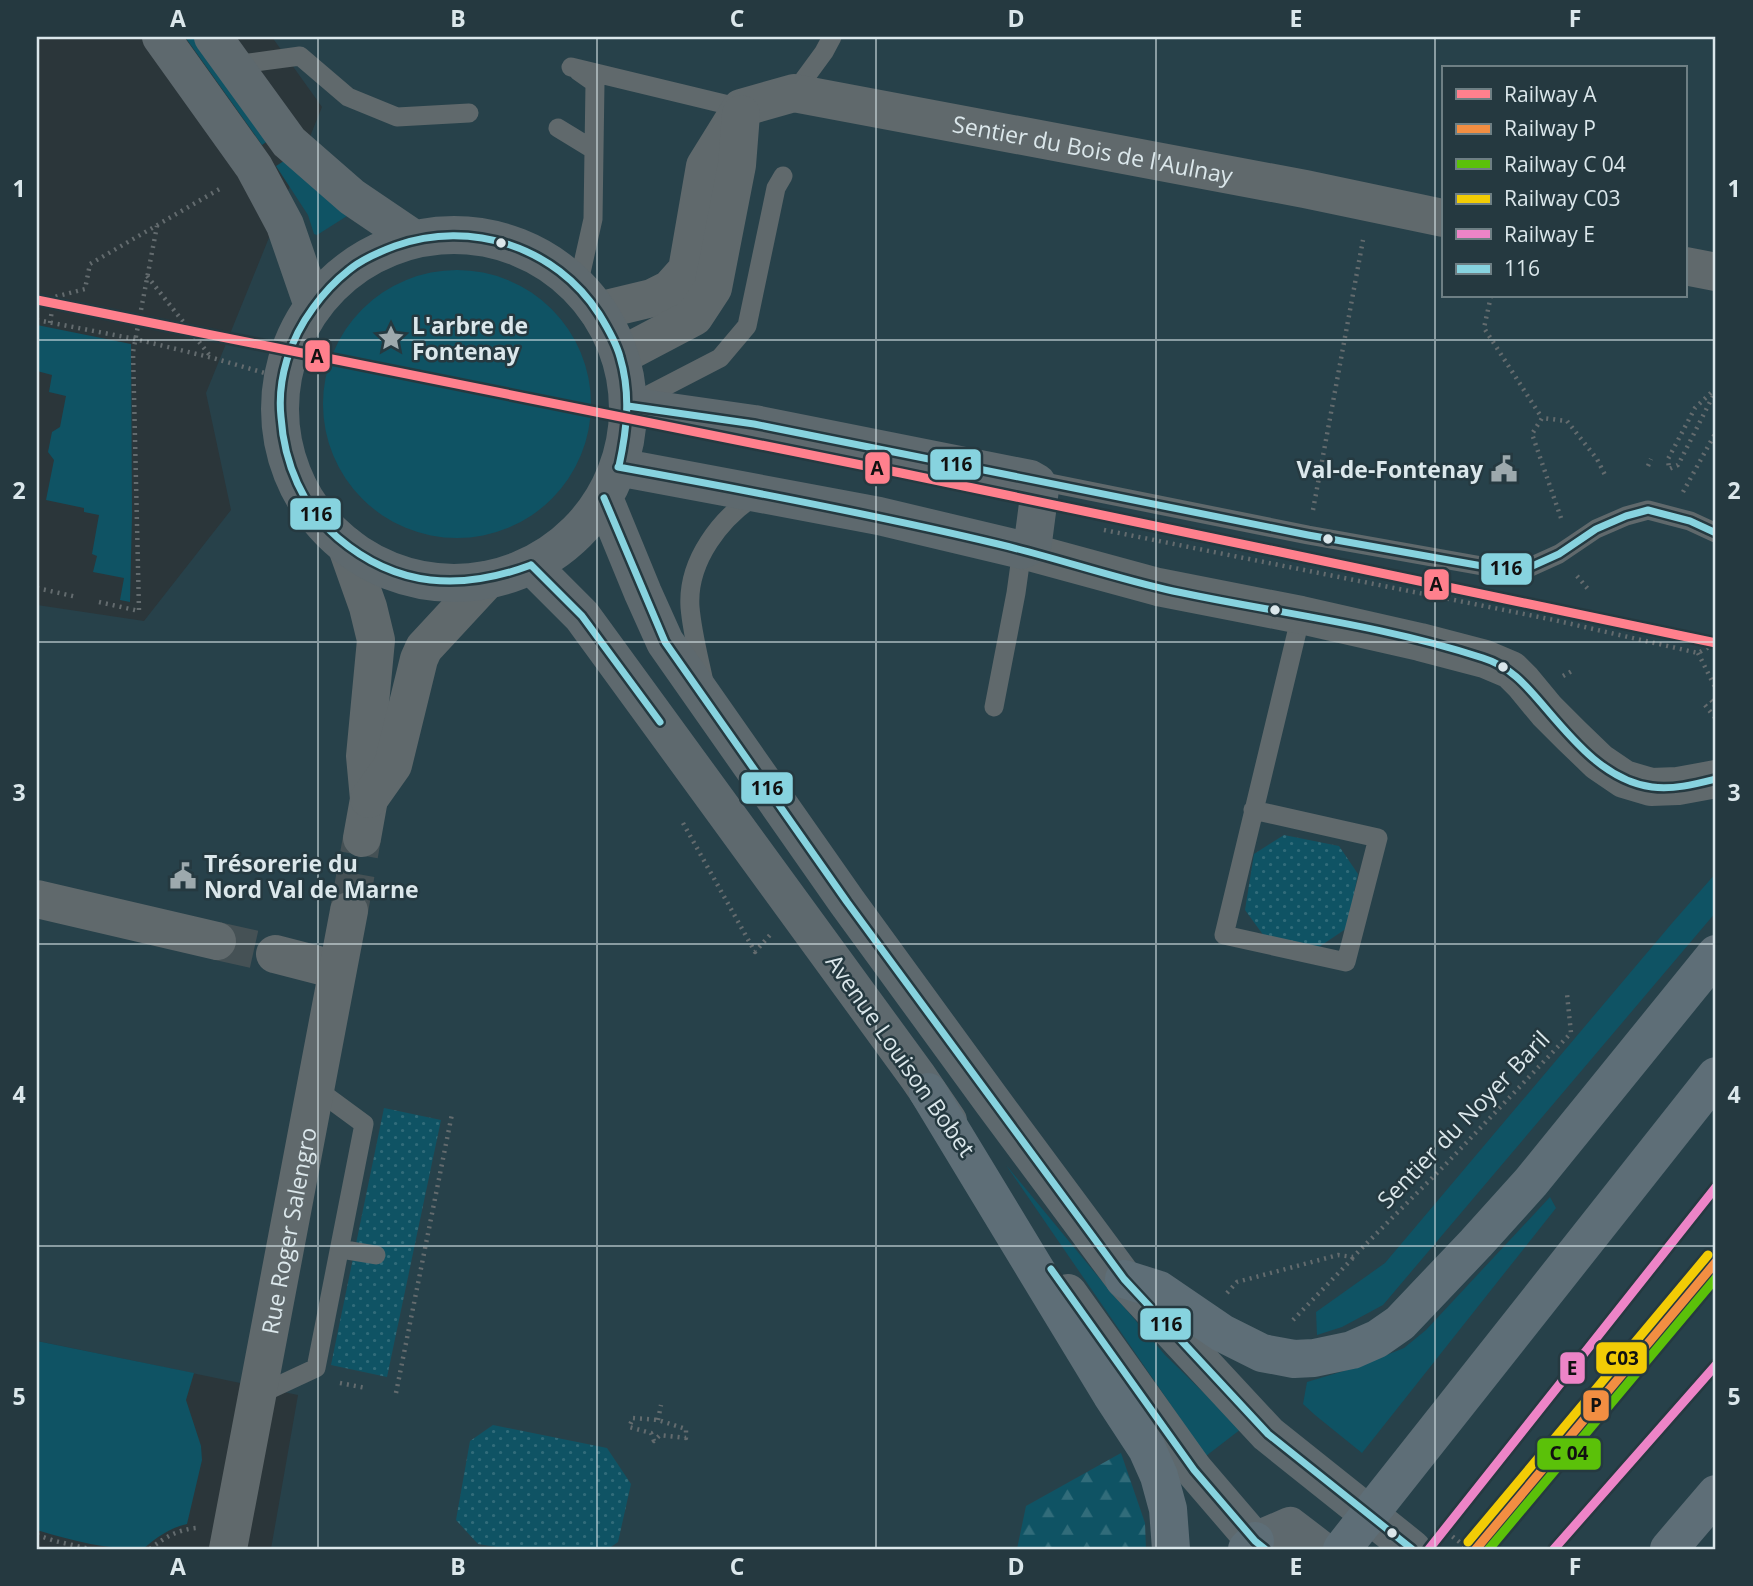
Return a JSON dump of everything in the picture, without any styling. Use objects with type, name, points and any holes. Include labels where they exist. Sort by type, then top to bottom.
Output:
[{"type":"highway","points":[[1124,1279],[1158,1290],[1222,1333],[1262,1353],[1294,1359],[1314,1358],[1352,1350],[1377,1339],[1400,1323],[1531,1182],[1716,954]]},
{"type":"highway","points":[[1342,1549],[1716,1076]]},
{"type":"highway","points":[[928,1092],[1147,1449],[1159,1476],[1168,1509],[1171,1549]]},
{"type":"highway","points":[[1669,1549],[1716,1494]]},
{"type":"main road","points":[[161,37],[254,167],[285,225],[313,306]]},
{"type":"main road","points":[[223,51],[289,142],[352,197],[414,239]]},
{"type":"main road","points":[[453,234],[494,239],[539,256],[559,270],[588,299],[620,356],[628,406],[626,437],[611,483],[584,525],[560,547],[531,565],[487,580],[450,583],[412,578],[378,565],[346,545],[319,519],[299,487],[285,452],[280,415],[282,378],[299,328],[313,306],[334,282],[359,262],[385,248],[414,239],[453,234]]},
{"type":"main road","points":[[611,483],[758,493],[878,516],[1022,550],[1028,549],[1033,542],[1040,489],[1037,483],[1030,479],[754,424],[628,406]]},
{"type":"main road","name":"Avenue Louison Bobet","points":[[611,483],[643,593],[665,642],[944,1035],[1124,1279],[1268,1434],[1412,1549]]},
{"type":"main road","name":"Avenue Louison Bobet","points":[[531,565],[582,616],[928,1092],[1194,1470],[1256,1546]]},
{"type":"main road","points":[[1256,1546],[1290,1526],[1320,1549]]},
{"type":"street","name":"Sentier du Bois de l'Aulnay","points":[[741,108],[794,93],[1305,189],[1442,218]]},
{"type":"street","points":[[588,299],[652,298],[670,289],[687,270],[705,166],[741,108]]},
{"type":"street","points":[[620,356],[694,317],[713,288],[737,165],[741,108]]},
{"type":"street","points":[[346,545],[368,607],[376,640],[365,756],[369,799],[362,838]]},
{"type":"street","points":[[1022,550],[1158,587],[1301,615],[1420,642],[1499,664],[1511,670],[1547,711],[1599,762],[1624,779],[1651,787],[1678,786],[1716,779]]},
{"type":"street","points":[[369,799],[393,765],[424,648],[487,580]]},
{"type":"street","points":[[37,899],[217,941]]},
{"type":"street","name":"Rue Roger Salengro","points":[[230,1541],[349,911]]},
{"type":"street","points":[[275,954],[337,970]]},
{"type":"lane","points":[[794,93],[832,37]]},
{"type":"lane","points":[[223,51],[300,56],[348,97],[397,117],[447,107],[469,113]]},
{"type":"lane","points":[[588,299],[593,219],[595,83],[571,67],[741,108]]},
{"type":"lane","points":[[558,128],[594,150]]},
{"type":"lane","points":[[628,406],[720,358],[747,326],[776,188],[783,176]]},
{"type":"lane","points":[[1030,479],[1308,535],[1499,569],[1528,568],[1559,554],[1596,529],[1647,510],[1690,521],[1716,533]]},
{"type":"lane","points":[[708,705],[690,604],[693,580],[698,560],[721,524],[758,493]]},
{"type":"lane","points":[[994,707],[1022,550]]},
{"type":"lane","points":[[1253,810],[1378,838],[1346,962],[1224,935],[1253,810],[1293,657],[1301,615]]},
{"type":"lane","points":[[258,1395],[316,1368],[364,1124],[315,1088]]},
{"type":"lane","points":[[340,1250],[376,1255]]},
{"type":"path","points":[[50,323],[54,298],[85,289],[90,264],[226,186]]},
{"type":"path","points":[[1301,615],[1308,535],[1370,202]]},
{"type":"path","points":[[99,602],[139,611],[133,352],[157,226]]},
{"type":"path","points":[[147,275],[212,358]]},
{"type":"path","points":[[1491,298],[1484,328],[1542,418]]},
{"type":"path","points":[[37,320],[135,339],[282,378]]},
{"type":"path","points":[[1716,389],[1678,465],[1669,469],[1668,459],[1695,408],[1716,389]]},
{"type":"path","points":[[1542,418],[1567,421],[1597,458],[1606,477]]},
{"type":"path","points":[[1542,418],[1532,434],[1564,527]]},
{"type":"path","points":[[1683,493],[1716,432]]},
{"type":"path","points":[[1648,466],[1651,460]]},
{"type":"path","points":[[1104,530],[1554,620],[1698,653],[1716,643]]},
{"type":"path","points":[[1576,575],[1588,589]]},
{"type":"path","points":[[37,588],[77,597]]},
{"type":"path","points":[[1698,653],[1716,689]]},
{"type":"path","points":[[1711,700],[1716,706]]},
{"type":"path","points":[[1705,705],[1716,719]]},
{"type":"path","points":[[679,816],[755,952],[770,934]]},
{"type":"path","name":"Sentier du Noyer Baril","points":[[1287,1327],[1571,1032],[1567,994]]},
{"type":"path","points":[[396,1393],[452,1114]]},
{"type":"path","points":[[1227,1293],[1237,1282],[1338,1255],[1353,1257]]},
{"type":"path","points":[[340,1383],[366,1388]]},
{"type":"path","points":[[658,1420],[661,1405]]},
{"type":"path","points":[[634,1418],[658,1420],[686,1429],[686,1438],[660,1435],[654,1441],[651,1433],[629,1427],[634,1418]]},
{"type":"path","points":[[150,1549],[179,1530],[195,1528],[230,1541]]},
{"type":"path","points":[[37,1535],[90,1549]]},
{"type":"shaded area","points":[[272,37],[1716,37],[1716,1549],[271,1549],[298,1395],[37,1341],[37,605],[144,621],[231,510],[206,393],[322,107]]},
{"type":"green space","points":[[185,37],[199,37],[272,138],[262,145]]},
{"type":"green space","points":[[287,159],[347,216],[317,235],[314,234],[308,215],[276,166]]},
{"type":"green space","points":[[444,270],[470,270],[496,275],[520,285],[552,309],[569,329],[586,365],[591,404],[586,443],[569,479],[552,499],[532,516],[496,533],[470,538],[444,538],[418,533],[394,523],[372,508],[353,489],[338,467],[328,443],[323,417],[323,391],[328,365],[338,341],[353,319],[372,300],[394,285],[418,275]]},
{"type":"green space","points":[[37,325],[131,344],[130,602],[120,600],[124,578],[93,572],[97,556],[92,554],[99,515],[84,512],[84,508],[46,500],[54,460],[48,452],[52,432],[60,427],[66,396],[49,392],[52,375],[37,371]]},
{"type":"green space","points":[[1284,835],[1339,846],[1358,874],[1347,928],[1319,947],[1264,936],[1245,910],[1254,854]]},
{"type":"green space","points":[[1716,873],[1716,912],[1383,1305],[1342,1327],[1317,1335],[1316,1312],[1385,1263]]},
{"type":"green space","points":[[384,1108],[441,1120],[387,1377],[331,1365]]},
{"type":"green space","points":[[1006,1165],[1165,1355],[1241,1429],[1206,1456]]},
{"type":"green space","points":[[1550,1197],[1556,1208],[1362,1453],[1303,1404],[1307,1382],[1357,1367],[1404,1348],[1426,1330]]},
{"type":"green space","points":[[37,1341],[194,1373],[186,1400],[201,1446],[202,1460],[187,1524],[163,1534],[143,1549],[89,1544],[37,1530]]},
{"type":"green space","points":[[493,1425],[607,1448],[631,1484],[618,1542],[608,1549],[509,1549],[478,1544],[456,1520],[470,1441]]},
{"type":"green space","points":[[1121,1453],[1145,1523],[1146,1549],[1017,1549],[1026,1506]]},
{"type":"tunnel","points":[[349,911],[362,838]]},
{"type":"tunnel","points":[[217,941],[275,954]]},
{"type":"rail line","name":"A","points":[[37,300],[901,473],[1716,643]]},
{"type":"rail line","name":"E","points":[[1429,1549],[1716,1187]]},
{"type":"rail line","name":"C03","points":[[1468,1542],[1708,1255]]},
{"type":"rail line","name":"P","points":[[1476,1549],[1716,1262]]},
{"type":"rail line","name":"E","points":[[1554,1549],[1716,1365]]},
{"type":"transit line","name":"116","points":[[531,565],[480,579],[430,580],[407,575],[360,555],[338,538],[315,513],[305,499],[291,468],[283,434],[280,403],[283,374],[292,346],[305,320],[325,293],[344,274],[365,259],[395,246],[424,238],[482,238],[536,256],[560,271],[581,291],[599,314],[616,346],[627,398],[626,425],[619,466]]},
{"type":"transit line","name":"116","points":[[628,406],[754,424],[1308,535],[1499,569],[1528,568],[1559,554],[1596,529],[1648,510],[1690,521],[1716,533]]},
{"type":"transit line","name":"116","points":[[618,467],[903,523],[1020,550],[1173,591],[1368,628],[1445,647],[1492,661],[1516,676],[1577,744],[1619,776],[1635,783],[1660,788],[1716,779]]},
{"type":"transit line","name":"116","points":[[604,498],[665,642],[847,902],[1124,1279],[1268,1434],[1412,1549]]},
{"type":"transit line","name":"116","points":[[531,565],[582,616],[660,722]]},
{"type":"transit line","name":"116","points":[[1051,1269],[1194,1470],[1265,1549]]},
{"type":"transit line","points":[[1489,1549],[1716,1278]]},
{"type":"place","name":"L'arbre de Fontenay","points":[[391,338]]},
{"type":"place","name":"Val-de-Fontenay","points":[[1504,469]]},
{"type":"place","name":"Trésorerie du Nord Val de Marne","points":[[183,876]]}]
